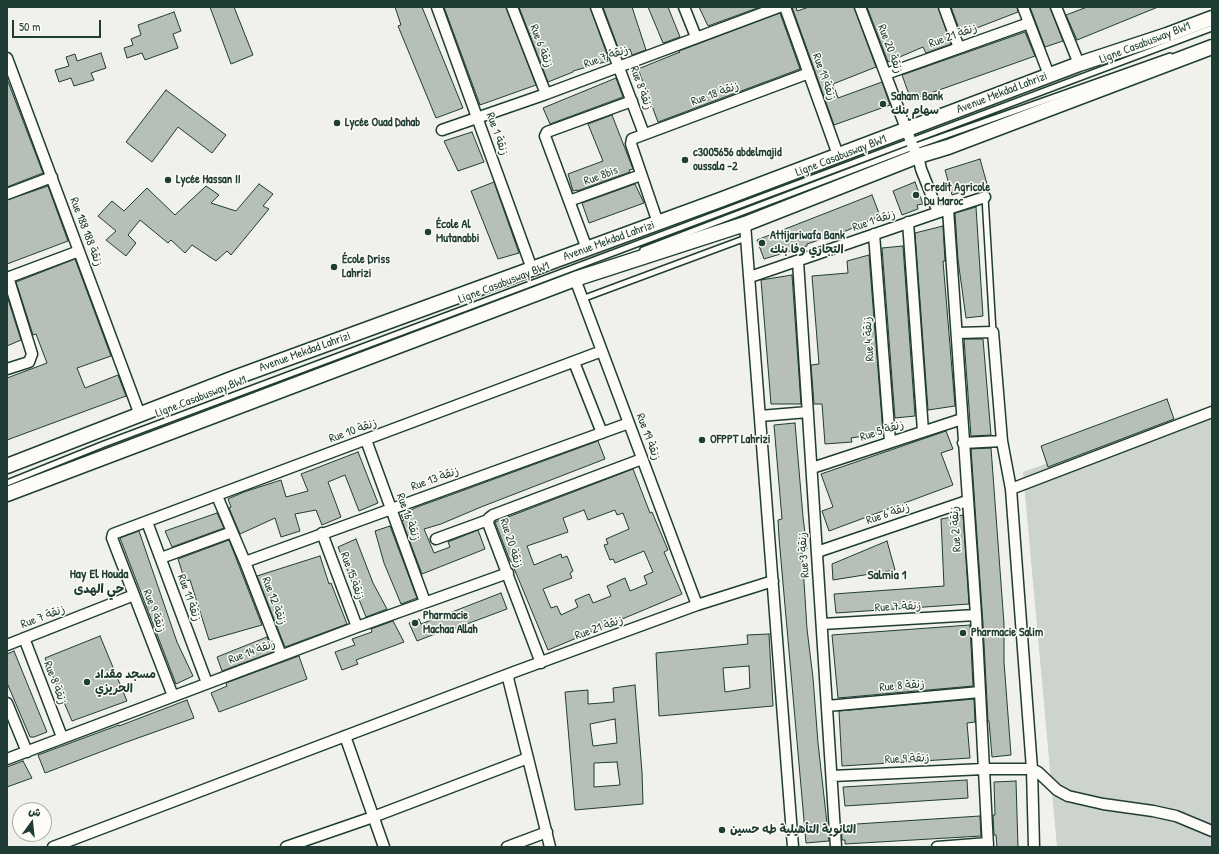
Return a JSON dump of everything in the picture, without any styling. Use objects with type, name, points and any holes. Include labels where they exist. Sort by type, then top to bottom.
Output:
[{"type":"main road","name":"Avenue Mekdad Lahrizi","points":[[7,494],[575,279],[746,231],[912,144],[1050,75],[1212,18]]},
{"type":"main road","name":"Avenue Mekdad Lahrizi","points":[[7,466],[234,378],[658,223],[838,155],[912,144],[948,147],[1212,47]]},
{"type":"street","name":"Rue 1 زنقة","points":[[437,7],[532,269]]},
{"type":"street","name":"Rue 6 زنقة","points":[[512,7],[546,94]]},
{"type":"street","name":"Rue 8 زنقة","points":[[596,7],[644,134]]},
{"type":"street","points":[[684,7],[696,37]]},
{"type":"street","name":"Rue 7 زنقة","points":[[442,130],[546,94],[778,7]]},
{"type":"street","name":"Rue 19 زنقة","points":[[786,7],[838,155]]},
{"type":"street","name":"Rue 20 زنقة","points":[[860,7],[938,212]]},
{"type":"street","points":[[944,7],[959,48]]},
{"type":"street","points":[[1023,7],[1050,75]]},
{"type":"street","points":[[1056,7],[1079,64]]},
{"type":"street","name":"Rue 21 زنقة","points":[[886,74],[1029,23]]},
{"type":"street","name":"Rue 188 زنقة 188","points":[[7,58],[10,77],[52,178],[140,415]]},
{"type":"street","name":"Rue 18 زنقة","points":[[641,175],[631,144],[631,140],[634,138],[809,73]]},
{"type":"street","points":[[587,249],[545,134],[632,102]]},
{"type":"street","points":[[641,175],[658,223]]},
{"type":"street","name":"Rue 8bis","points":[[569,201],[641,175]]},
{"type":"street","points":[[7,194],[52,178]]},
{"type":"street","name":"Rue 1 زنقة","points":[[750,277],[985,197]]},
{"type":"street","name":"Rue 2 زنقة","points":[[948,209],[976,615],[988,845]]},
{"type":"street","points":[[908,222],[923,431]]},
{"type":"street","points":[[746,231],[793,847]]},
{"type":"street","name":"Rue 4 زنقة","points":[[874,234],[890,442]]},
{"type":"street","points":[[7,370],[29,362],[32,354],[8,277],[79,251]]},
{"type":"street","name":"Rue 3 زنقة","points":[[798,261],[836,847]]},
{"type":"street","name":"Rue 19 زنقة","points":[[575,279],[697,605]]},
{"type":"street","points":[[957,333],[994,332],[1002,441],[1010,488],[1032,769],[1034,847]]},
{"type":"street","name":"Rue 10 زنقة","points":[[113,534],[602,351]]},
{"type":"street","points":[[574,362],[602,433]]},
{"type":"street","points":[[760,416],[808,412]]},
{"type":"street","points":[[1010,488],[1212,412]]},
{"type":"street","name":"Rue 5 زنقة","points":[[812,468],[962,419]]},
{"type":"street","name":"Rue 13 زنقة","points":[[248,561],[629,423]]},
{"type":"street","name":"Rue 16 زنقة","points":[[366,440],[425,602]]},
{"type":"street","points":[[963,443],[1002,441]]},
{"type":"street","name":"Rue 20 زنقة","points":[[541,663],[488,520],[493,515],[642,459]]},
{"type":"street","name":"Rue 12 زنقة","points":[[217,496],[232,532],[248,561],[281,655]]},
{"type":"street","name":"Rue 6 زنقة","points":[[817,552],[967,501]]},
{"type":"street","points":[[436,539],[488,520]]},
{"type":"street","name":"Rue 11 زنقة","points":[[147,522],[207,683]]},
{"type":"street","points":[[161,558],[232,532]]},
{"type":"street","name":"Rue 15 زنقة","points":[[322,533],[357,627]]},
{"type":"street","name":"Rue 9 زنقة","points":[[113,534],[112,538],[172,696]]},
{"type":"street","name":"Rue 14 زنقة","points":[[7,760],[281,655],[508,573]]},
{"type":"street","name":"Rue 21 زنقة","points":[[53,847],[79,843],[345,736],[697,605],[773,581]]},
{"type":"street","name":"Rue 7 زنقة","points":[[7,645],[134,595]]},
{"type":"street","name":"Rue 7 زنقة","points":[[822,624],[976,615]]},
{"type":"street","name":"Rue 8 زنقة","points":[[24,638],[62,738]]},
{"type":"street","points":[[510,674],[508,678],[550,847]]},
{"type":"street","name":"Rue 8 زنقة","points":[[827,706],[980,692]]},
{"type":"street","points":[[7,703],[27,752]]},
{"type":"street","points":[[345,736],[384,847]]},
{"type":"street","points":[[286,847],[373,817],[528,758]]},
{"type":"street","name":"Rue 9 زنقة","points":[[832,776],[984,769],[1032,769]]},
{"type":"street","points":[[1032,769],[1057,790],[1068,796],[1103,804],[1176,816],[1212,830]]},
{"type":"street","points":[[507,847],[547,832]]},
{"type":"street","points":[[937,847],[988,845]]},
{"type":"lane","name":"Ligne Casabusway BW1","points":[[637,252],[1212,28]]},
{"type":"lane","name":"Ligne Casabusway BW1","points":[[7,483],[104,444],[912,144],[1175,54]]},
{"type":"lane","points":[[985,197],[994,332]]},
{"type":"lane","points":[[582,299],[746,231]]},
{"type":"lane","name":"Ligne Casabusway BW1","points":[[7,488],[629,255]]},
{"type":"shaded area","points":[[1212,405],[1212,847],[1057,847],[1023,472]]},
{"type":"building","points":[[210,7],[234,7],[253,55],[231,64]]},
{"type":"building","points":[[395,7],[422,7],[463,108],[436,118],[398,26],[401,25]]},
{"type":"building","points":[[444,7],[506,7],[536,85],[480,105]]},
{"type":"building","points":[[519,7],[590,7],[608,57],[608,61],[573,71],[548,82]]},
{"type":"building","points":[[603,7],[632,7],[646,50],[632,55],[630,49],[620,53]]},
{"type":"building","points":[[648,7],[668,7],[680,37],[663,43]]},
{"type":"building","points":[[699,7],[760,7],[708,26]]},
{"type":"building","points":[[792,7],[796,7],[797,11],[809,7],[854,7],[876,67],[833,84],[838,98],[882,82],[890,105],[834,125]]},
{"type":"building","points":[[867,7],[938,7],[951,44],[926,53],[923,47],[888,62]]},
{"type":"building","points":[[951,7],[1017,7],[1018,12],[961,34]]},
{"type":"building","points":[[1030,7],[1050,7],[1063,41],[1045,47]]},
{"type":"building","points":[[1087,7],[1158,7],[1077,40],[1066,15]]},
{"type":"building","points":[[174,12],[181,31],[173,34],[178,48],[145,60],[142,53],[127,58],[124,48],[133,45],[131,39],[141,35],[138,25]]},
{"type":"building","points":[[780,13],[800,69],[658,122],[638,69],[680,52],[679,51]]},
{"type":"building","points":[[1025,32],[1035,56],[911,100],[902,75]]},
{"type":"building","points":[[101,53],[106,68],[91,73],[94,80],[74,86],[71,78],[59,82],[55,70],[69,66],[66,57],[75,54],[77,61]]},
{"type":"building","points":[[616,78],[623,97],[550,124],[543,108]]},
{"type":"building","points":[[7,79],[43,173],[7,187]]},
{"type":"building","points":[[166,90],[226,135],[212,153],[178,127],[152,162],[126,142]]},
{"type":"building","points":[[612,115],[633,169],[629,170],[630,172],[577,191],[573,191],[568,174],[603,161],[588,124]]},
{"type":"building","points":[[472,132],[484,162],[458,171],[444,141]]},
{"type":"building","points":[[980,159],[987,184],[952,195],[945,170]]},
{"type":"building","points":[[494,182],[519,253],[498,259],[471,191]]},
{"type":"building","points":[[915,182],[923,204],[917,205],[918,209],[902,215],[893,191]]},
{"type":"building","points":[[259,184],[273,194],[263,206],[269,209],[231,255],[227,251],[216,261],[192,245],[185,253],[171,240],[168,243],[140,220],[128,235],[136,243],[126,256],[106,240],[116,231],[98,216],[112,201],[124,211],[147,188],[175,215],[206,186],[219,195],[211,203],[236,211]]},
{"type":"building","points":[[635,184],[644,203],[589,223],[582,203]]},
{"type":"building","points":[[48,186],[68,241],[7,264],[7,200]]},
{"type":"building","points":[[872,195],[880,216],[846,231],[807,244],[807,246],[764,259],[757,240]]},
{"type":"building","points":[[976,207],[983,316],[966,318],[958,260],[955,213]]},
{"type":"building","points":[[943,226],[945,261],[943,261],[955,406],[928,410],[915,233]]},
{"type":"building","points":[[903,246],[915,416],[895,418],[882,248]]},
{"type":"building","points":[[869,255],[883,433],[851,438],[852,442],[825,444],[822,404],[814,404],[811,365],[819,364],[812,276],[848,273],[847,261]]},
{"type":"building","points":[[75,259],[111,356],[77,368],[85,388],[118,375],[126,396],[7,440],[7,378],[47,363],[36,334],[33,335],[16,282]]},
{"type":"building","points":[[792,275],[801,404],[771,404],[761,280]]},
{"type":"building","points":[[7,296],[21,340],[7,346]]},
{"type":"building","points":[[964,339],[983,339],[991,435],[971,436]]},
{"type":"building","points":[[1167,399],[1174,419],[1048,467],[1041,446]]},
{"type":"building","points":[[795,423],[807,549],[802,550],[807,629],[829,841],[806,843],[779,538],[778,520],[782,519],[774,425]]},
{"type":"building","points":[[946,431],[953,449],[941,453],[953,485],[829,531],[822,511],[833,507],[821,474]]},
{"type":"building","points":[[598,441],[605,459],[441,524],[424,529],[434,553],[450,547],[448,542],[478,530],[485,549],[422,574],[401,515],[417,507]]},
{"type":"building","points":[[991,448],[1004,624],[1004,662],[1011,755],[992,757],[988,721],[971,449]]},
{"type":"building","points":[[358,452],[378,503],[359,511],[345,475],[328,482],[341,517],[322,525],[316,510],[295,514],[300,531],[281,537],[275,518],[240,534],[229,508],[231,507],[228,499],[281,480],[286,497],[308,491],[301,474]]},
{"type":"building","points":[[633,469],[650,513],[652,512],[668,550],[664,552],[682,594],[548,650],[495,522]],"holes":[[[584,510],[588,520],[615,510],[617,515],[623,513],[629,529],[606,539],[608,544],[604,545],[610,560],[613,559],[615,563],[644,551],[653,572],[644,576],[647,584],[630,591],[625,578],[607,586],[611,596],[593,603],[589,594],[575,600],[578,607],[561,615],[557,606],[551,608],[543,589],[572,578],[570,573],[573,571],[567,556],[562,558],[561,554],[534,565],[527,546],[568,532],[563,518]]]},
{"type":"building","points":[[217,513],[224,528],[172,547],[165,531]]},
{"type":"building","points":[[963,515],[969,604],[836,613],[834,594],[944,586],[941,519]]},
{"type":"building","points":[[390,526],[417,598],[401,604],[384,563],[375,531]]},
{"type":"building","points":[[139,531],[177,642],[193,676],[176,684],[120,538]]},
{"type":"building","points":[[356,539],[373,583],[387,609],[366,617],[338,547]]},
{"type":"building","points":[[229,540],[262,625],[209,640],[190,580],[185,581],[178,559]]},
{"type":"building","points":[[887,541],[895,570],[833,580],[832,564]]},
{"type":"building","points":[[320,556],[329,584],[331,583],[347,624],[285,647],[257,576]]},
{"type":"building","points":[[501,593],[507,609],[440,634],[440,632],[417,641],[409,623],[419,619],[421,624]]},
{"type":"building","points":[[393,621],[404,642],[356,660],[358,664],[342,670],[335,652],[355,645],[352,639],[372,632],[371,629]]},
{"type":"building","points":[[970,625],[973,686],[838,698],[832,635]]},
{"type":"building","points":[[769,634],[773,706],[659,716],[656,653],[748,644],[747,635]],"holes":[[[749,666],[750,688],[725,692],[723,668]]]},
{"type":"building","name":"مسجد مقداد الحريزي","points":[[100,636],[127,701],[72,721],[45,658]]},
{"type":"building","points":[[267,637],[273,652],[222,671],[217,657]]},
{"type":"building","points":[[14,651],[47,732],[34,737],[30,737],[7,683],[7,654]]},
{"type":"building","points":[[299,656],[307,679],[219,712],[211,693],[227,686],[226,683]]},
{"type":"building","points":[[635,685],[643,804],[575,810],[565,692],[588,690],[588,704],[614,702],[613,688]],"holes":[[[615,719],[617,743],[593,746],[590,724]],[[617,762],[620,785],[594,787],[594,763]]]},
{"type":"building","points":[[974,699],[975,722],[967,723],[970,758],[842,766],[839,711]]},
{"type":"building","points":[[187,700],[194,718],[45,773],[38,755]]},
{"type":"building","points":[[23,761],[32,778],[7,787],[7,767]]},
{"type":"building","points":[[967,780],[968,798],[845,806],[843,787]]},
{"type":"building","points":[[1016,781],[1018,847],[997,847],[996,835],[994,835],[993,815],[995,815],[994,782]]},
{"type":"building","points":[[980,816],[981,836],[845,844],[845,840],[842,840],[841,825]]},
{"type":"place","name":"Saham Bank سهام بنك","points":[[883,104]]},
{"type":"place","name":"Lycée Ouad Dahab","points":[[337,123]]},
{"type":"place","name":"c3005656 abdelmajid oussala -2","points":[[685,160]]},
{"type":"place","name":"Lycée Hassan II","points":[[168,180]]},
{"type":"place","name":"Credit Agricole Du Maroc","points":[[916,195]]},
{"type":"place","name":"École Al Mutanabbi","points":[[428,232]]},
{"type":"place","name":"Attijariwafa Bank التجاري وفا بنك","points":[[762,243]]},
{"type":"place","name":"École Driss Lahrizi","points":[[334,267]]},
{"type":"place","name":"OFPPT Lahrizi","points":[[702,440]]},
{"type":"place","name":"Pharmacie Machaa Allah","points":[[415,623]]},
{"type":"place","name":"Pharmacie Salim","points":[[963,633]]},
{"type":"place","name":"مسجد مقداد الحريزي","points":[[87,682]]},
{"type":"place","name":"الثانوية التأهيلية طه حسين","points":[[722,830]]},
{"type":"district","name":"Salmia 1","points":[[887,576]]},
{"type":"district","name":"Hay El Houda حي الهدى","points":[[99,582]]}]
